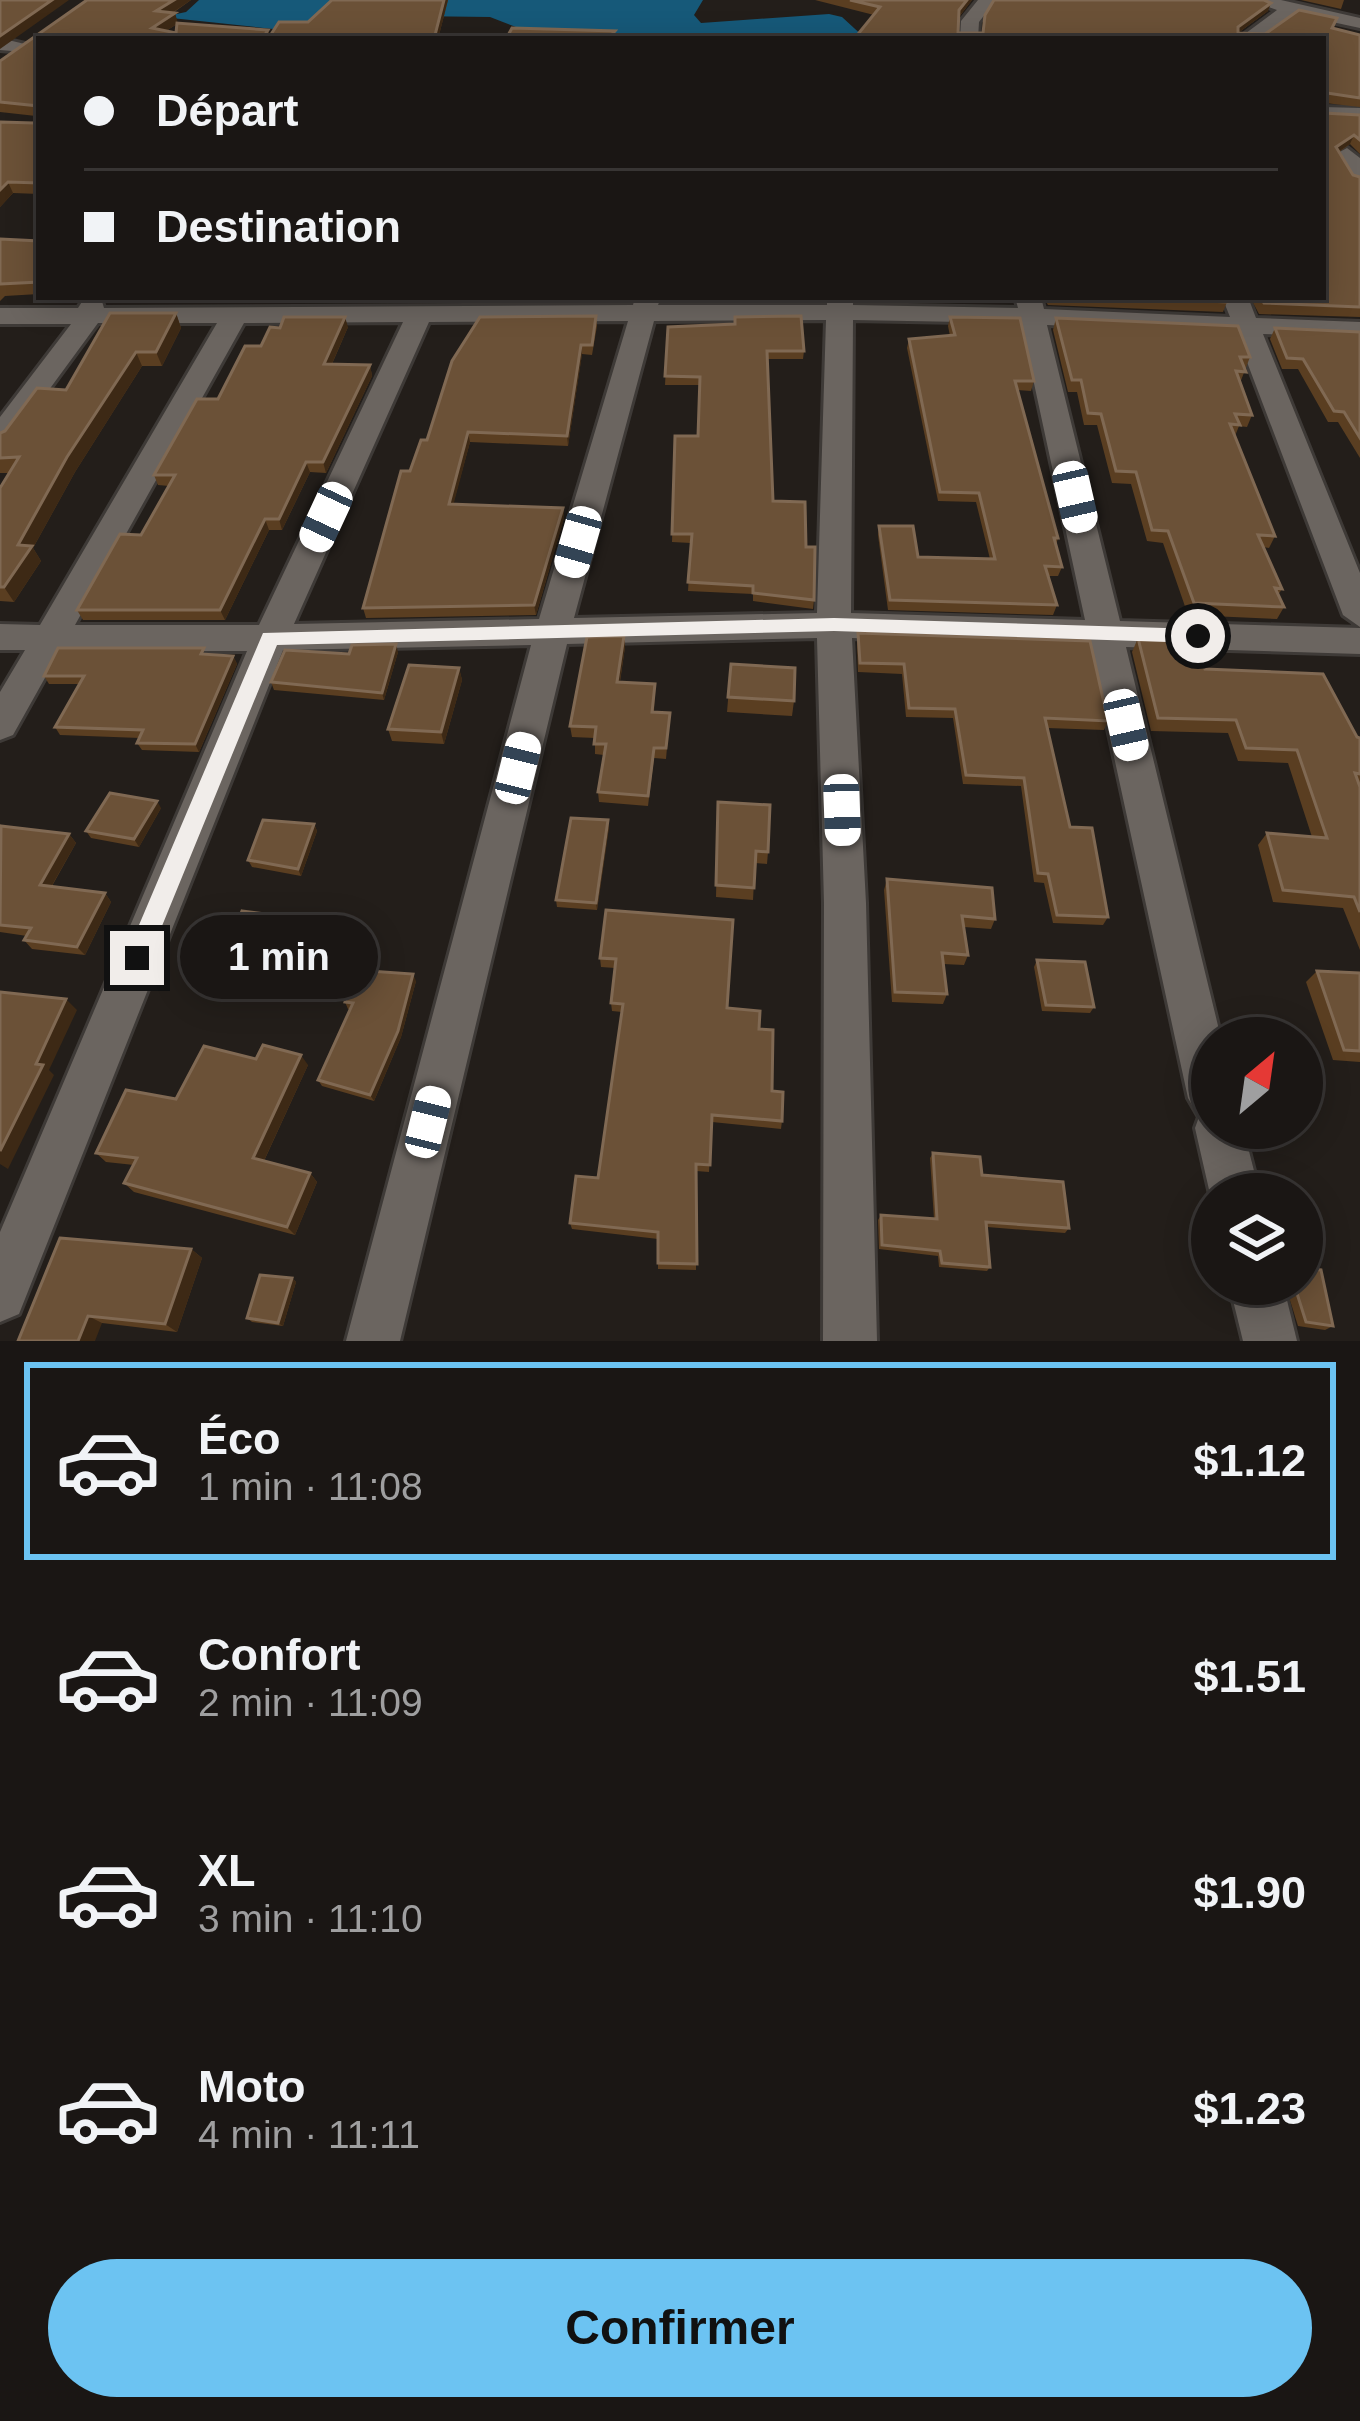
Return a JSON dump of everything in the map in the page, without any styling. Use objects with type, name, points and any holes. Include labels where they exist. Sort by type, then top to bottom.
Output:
[{"type":"street","points":[[969,36],[970,21],[987,0]]},
{"type":"street","points":[[1258,0],[1360,22]]},
{"type":"street","points":[[1251,36],[1291,8]]},
{"type":"street","points":[[0,44],[32,40],[0,64]]},
{"type":"street","points":[[1326,113],[1360,114]]},
{"type":"street","points":[[1348,154],[1360,178]]},
{"type":"street","points":[[373,1341],[552,634],[646,305]]},
{"type":"street","points":[[839,305],[834,625],[845,902],[850,1341]]},
{"type":"street","points":[[0,437],[91,306]]},
{"type":"street","points":[[0,316],[91,306],[1030,306],[1240,311],[1360,330]]},
{"type":"street","points":[[1030,306],[1193,1017]]},
{"type":"street","points":[[0,725],[226,309]]},
{"type":"street","points":[[0,1295],[270,638],[437,309]]},
{"type":"street","points":[[1240,311],[1360,615]]},
{"type":"street","points":[[0,637],[552,634],[834,625],[1360,641]]},
{"type":"street","points":[[1261,1305],[1270,1341]]},
{"type":"water","points":[[199,0],[703,0],[694,15],[701,23],[829,14],[842,17],[863,36],[578,36],[529,32],[490,17],[330,15],[283,30],[162,17],[186,12]]},
{"type":"building","points":[[0,0],[52,0],[0,36]]},
{"type":"building","points":[[87,0],[174,0],[156,11],[175,13],[152,28],[176,33],[177,23],[268,30],[264,36],[36,36],[36,106],[0,102],[0,61]]},
{"type":"building","points":[[332,0],[444,0],[435,36],[270,36],[279,22],[308,22]]},
{"type":"building","points":[[850,0],[967,0],[959,10],[958,33],[983,33],[985,15],[994,0],[1264,0],[1271,3],[1238,27],[1238,33],[1265,34],[1299,10],[1337,18],[1332,28],[1360,35],[1360,98],[1327,93],[1326,100],[1326,36],[856,36],[880,7]]},
{"type":"building","points":[[512,28],[615,31],[611,36],[508,36]]},
{"type":"building","points":[[1326,113],[1360,115],[1360,140],[1354,135],[1336,147],[1353,175],[1360,177],[1360,307],[1262,300],[1326,300]]},
{"type":"building","points":[[36,116],[36,183],[8,182],[0,190],[0,122],[34,123]]},
{"type":"building","points":[[0,239],[36,241],[36,282],[0,284]]},
{"type":"building","points":[[110,313],[176,313],[156,352],[136,352],[67,457],[18,545],[32,546],[0,587],[0,488],[19,457],[0,458],[0,433],[37,388],[66,390]]},
{"type":"building","points":[[596,316],[592,345],[581,345],[567,436],[468,432],[449,504],[563,508],[534,605],[363,608],[401,471],[410,471],[421,440],[427,440],[452,361],[480,317]]},
{"type":"building","points":[[801,316],[804,351],[767,351],[773,501],[805,502],[806,547],[815,547],[814,600],[753,593],[753,586],[688,582],[692,534],[672,534],[675,436],[698,436],[700,377],[665,376],[668,327],[735,324],[735,317]]},
{"type":"building","points":[[284,317],[345,317],[324,364],[370,365],[323,462],[306,462],[279,519],[265,519],[220,610],[77,610],[120,534],[141,535],[175,475],[154,475],[197,399],[218,399],[245,346],[261,346],[270,327],[280,328]]},
{"type":"building","points":[[950,317],[1020,318],[1034,381],[1015,381],[1058,538],[1054,538],[1062,567],[1045,566],[1057,605],[890,600],[879,526],[913,526],[918,557],[995,559],[979,493],[940,492],[909,339],[955,335]]},
{"type":"building","points":[[1056,318],[1238,326],[1250,357],[1240,357],[1246,372],[1236,371],[1252,415],[1235,414],[1240,425],[1230,424],[1275,536],[1258,535],[1282,589],[1275,588],[1284,607],[1194,603],[1168,531],[1152,530],[1136,472],[1116,471],[1101,414],[1088,413],[1081,380],[1072,380]]},
{"type":"building","points":[[1275,328],[1360,332],[1360,438],[1344,412],[1334,411],[1303,359],[1287,358]]},
{"type":"building","points":[[858,633],[1090,641],[1108,721],[1045,718],[1070,827],[1092,828],[1108,917],[1057,915],[1048,874],[1038,873],[1024,778],[966,775],[955,709],[909,708],[904,664],[860,663]]},
{"type":"building","points":[[624,636],[617,682],[655,684],[652,712],[670,713],[666,748],[654,748],[648,796],[598,792],[606,744],[594,744],[596,727],[570,726],[587,637]]},
{"type":"building","points":[[1138,638],[1195,640],[1205,669],[1323,674],[1360,738],[1360,774],[1355,773],[1360,787],[1360,912],[1354,897],[1283,890],[1267,833],[1327,838],[1297,750],[1246,748],[1236,720],[1158,718]]},
{"type":"building","points":[[396,644],[382,693],[271,682],[285,650],[349,654],[352,645]]},
{"type":"building","points":[[58,648],[204,648],[201,654],[233,656],[195,744],[137,743],[143,730],[55,727],[84,676],[44,676]]},
{"type":"building","points":[[731,664],[795,668],[794,701],[728,697]]},
{"type":"building","points":[[409,665],[459,668],[441,732],[388,729]]},
{"type":"building","points":[[110,793],[157,801],[134,839],[86,831]]},
{"type":"building","points":[[718,802],[770,805],[768,852],[756,851],[754,888],[716,885]]},
{"type":"building","points":[[571,818],[608,820],[596,903],[556,900]]},
{"type":"building","points":[[263,820],[314,824],[298,869],[248,860]]},
{"type":"building","points":[[1,826],[69,834],[40,885],[105,893],[77,947],[24,940],[31,928],[0,925]]},
{"type":"building","points":[[887,879],[992,888],[995,919],[962,916],[968,955],[942,953],[947,994],[895,992]]},
{"type":"building","points":[[606,910],[733,920],[727,1008],[760,1011],[759,1029],[773,1030],[772,1091],[783,1092],[782,1121],[712,1115],[710,1165],[696,1164],[697,1264],[658,1263],[658,1232],[570,1223],[576,1176],[598,1178],[623,1004],[611,1003],[616,959],[600,958]]},
{"type":"building","points":[[242,911],[342,924],[332,970],[221,967]]},
{"type":"building","points":[[1037,960],[1085,962],[1094,1007],[1046,1005]]},
{"type":"building","points":[[355,970],[413,974],[398,1031],[370,1095],[318,1080],[353,1003],[345,1002]]},
{"type":"building","points":[[1317,971],[1360,973],[1360,1051],[1344,1050]]},
{"type":"building","points":[[0,992],[66,999],[36,1064],[43,1065],[0,1151]]},
{"type":"building","points":[[263,1045],[301,1055],[253,1158],[310,1173],[287,1227],[124,1183],[137,1158],[96,1153],[126,1090],[176,1099],[204,1046],[256,1059]]},
{"type":"building","points":[[933,1153],[980,1157],[982,1175],[1063,1182],[1069,1228],[986,1222],[990,1267],[942,1263],[940,1251],[882,1245],[881,1215],[937,1219]]},
{"type":"building","points":[[60,1238],[191,1249],[165,1324],[88,1316],[78,1341],[18,1341]]},
{"type":"building","points":[[260,1275],[292,1278],[278,1323],[247,1318]]},
{"type":"building","points":[[1323,1279],[1333,1326],[1306,1322],[1301,1305],[1323,1305]]},
{"type":"route","points":[[137,958],[270,638],[834,625],[1198,636]]}]
